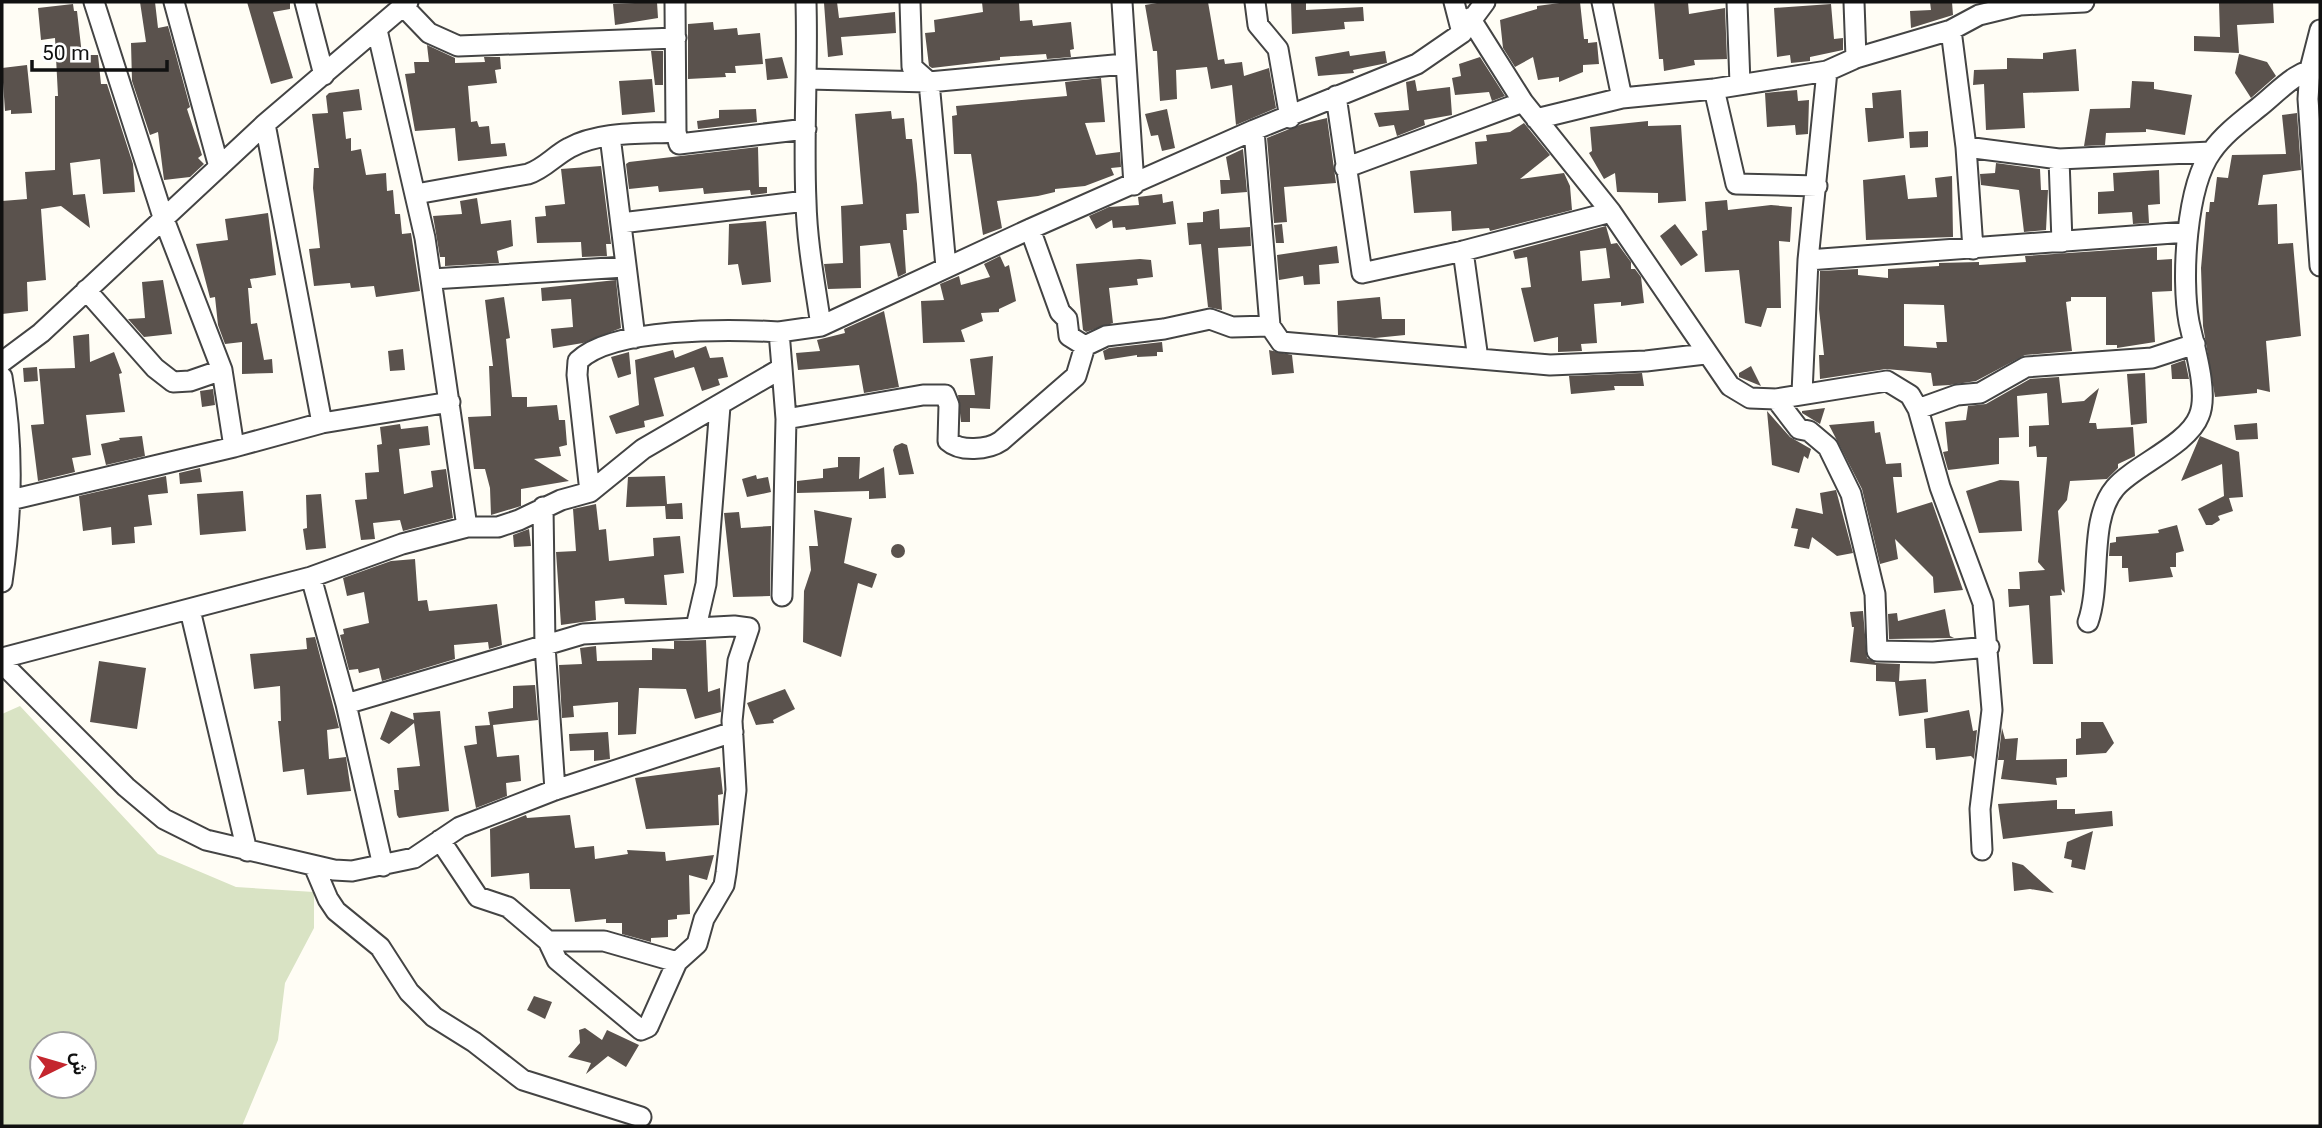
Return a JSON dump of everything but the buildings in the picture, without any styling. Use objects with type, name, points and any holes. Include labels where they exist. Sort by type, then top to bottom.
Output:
[{"type":"street","points":[[94,2],[163,218],[222,370],[234,447]]},
{"type":"street","points":[[174,2],[219,167]]},
{"type":"street","points":[[305,2],[324,75]]},
{"type":"street","points":[[675,2],[676,131],[679,144],[806,130]]},
{"type":"street","points":[[806,2],[806,201],[809,251],[821,326]]},
{"type":"street","points":[[910,2],[912,67],[929,82],[946,267]]},
{"type":"street","points":[[1122,2],[1134,184]]},
{"type":"street","points":[[1255,2],[1258,25],[1278,49],[1290,118]]},
{"type":"street","points":[[1454,2],[1466,26],[1611,212],[1721,377],[1739,394],[1750,398],[1776,399],[1886,381],[1910,395],[1918,409],[1940,486],[1983,603],[1989,647],[1992,710],[1980,809],[1982,850]]},
{"type":"street","points":[[590,492],[578,361],[588,350],[635,338],[718,329],[779,332],[821,326],[946,267],[1254,130],[1290,118],[1336,96],[1417,64],[1466,26],[1485,2]]},
{"type":"street","points":[[1602,2],[1622,98]]},
{"type":"street","points":[[1737,2],[1740,84]]},
{"type":"street","points":[[1854,2],[1856,58]]},
{"type":"street","points":[[1536,119],[1622,98],[1714,89],[1827,71],[1856,58],[1951,30],[1979,9],[2084,2]]},
{"type":"street","points":[[2,362],[41,332],[265,124],[406,5],[429,33],[458,46],[676,38]]},
{"type":"street","points":[[377,30],[416,194],[432,279],[467,527]]},
{"type":"street","points":[[1951,30],[1966,147],[1973,249]]},
{"type":"street","points":[[2320,30],[2308,99],[2320,266]]},
{"type":"street","points":[[808,79],[929,82],[1125,64]]},
{"type":"street","points":[[2088,622],[2097,589],[2102,511],[2115,488],[2173,445],[2199,416],[2201,391],[2189,319],[2185,271],[2193,201],[2211,152],[2240,122],[2315,69]]},
{"type":"street","points":[[1801,393],[1808,260],[1827,71]]},
{"type":"street","points":[[1714,89],[1736,184],[1817,186]]},
{"type":"street","points":[[1336,96],[1362,273],[1463,251],[1611,212]]},
{"type":"street","points":[[1345,168],[1523,102]]},
{"type":"street","points":[[265,124],[322,423]]},
{"type":"street","points":[[1254,130],[1270,326],[1281,342],[1580,365],[1705,354]]},
{"type":"street","points":[[416,194],[528,174],[540,170],[567,149],[610,136],[676,131]]},
{"type":"street","points":[[610,136],[635,338]]},
{"type":"street","points":[[1966,147],[2059,159],[2211,152]]},
{"type":"street","points":[[2059,159],[2062,242]]},
{"type":"street","points":[[621,223],[806,201]]},
{"type":"street","points":[[1030,229],[1060,312],[1067,319],[1069,336],[1085,346]]},
{"type":"street","points":[[1808,260],[2188,232]]},
{"type":"street","points":[[1463,251],[1478,359]]},
{"type":"street","points":[[432,279],[625,267]]},
{"type":"street","points":[[86,290],[155,368],[173,382],[222,370]]},
{"type":"street","points":[[1085,346],[1106,336],[1164,329],[1210,319],[1232,327],[1270,326]]},
{"type":"street","points":[[779,332],[786,419],[782,596]]},
{"type":"street","points":[[1918,409],[1957,395],[1980,393],[2026,367],[2152,358],[2194,344]]},
{"type":"street","points":[[786,419],[923,395],[945,395],[949,405],[948,441],[960,448],[988,447],[1001,441],[1070,382],[1080,367],[1085,346]]},
{"type":"street","points":[[2,660],[311,577],[402,544],[467,527],[498,527],[543,507],[590,492],[643,449],[782,368]]},
{"type":"street","points":[[2,377],[11,452],[5,502],[2,582]]},
{"type":"street","points":[[1776,399],[1799,429],[1809,431],[1828,447],[1851,494],[1875,594],[1877,651],[1922,652],[1989,647]]},
{"type":"street","points":[[5,502],[322,423],[450,402]]},
{"type":"street","points":[[696,627],[706,584],[720,406]]},
{"type":"street","points":[[543,507],[545,646],[555,790]]},
{"type":"street","points":[[311,577],[346,704],[383,866]]},
{"type":"street","points":[[190,610],[247,851]]},
{"type":"street","points":[[346,704],[583,634],[734,626],[750,630],[738,661],[733,732],[736,790],[724,885],[704,919],[697,944],[677,962],[648,1027],[641,1030],[557,960],[548,941],[508,907],[478,897],[440,840]]},
{"type":"street","points":[[2,660],[154,811],[184,831],[247,851],[314,866],[352,871],[414,858],[460,827],[555,790],[733,732]]},
{"type":"street","points":[[314,866],[336,911],[380,947],[409,992],[433,1017],[474,1042],[523,1080],[641,1117]]},
{"type":"street","points":[[548,941],[604,941],[677,962]]},
{"type":"green space","points":[[20,706],[158,854],[236,887],[314,892],[314,928],[285,983],[278,1040],[242,1126],[2,1126],[2,714]]}]
